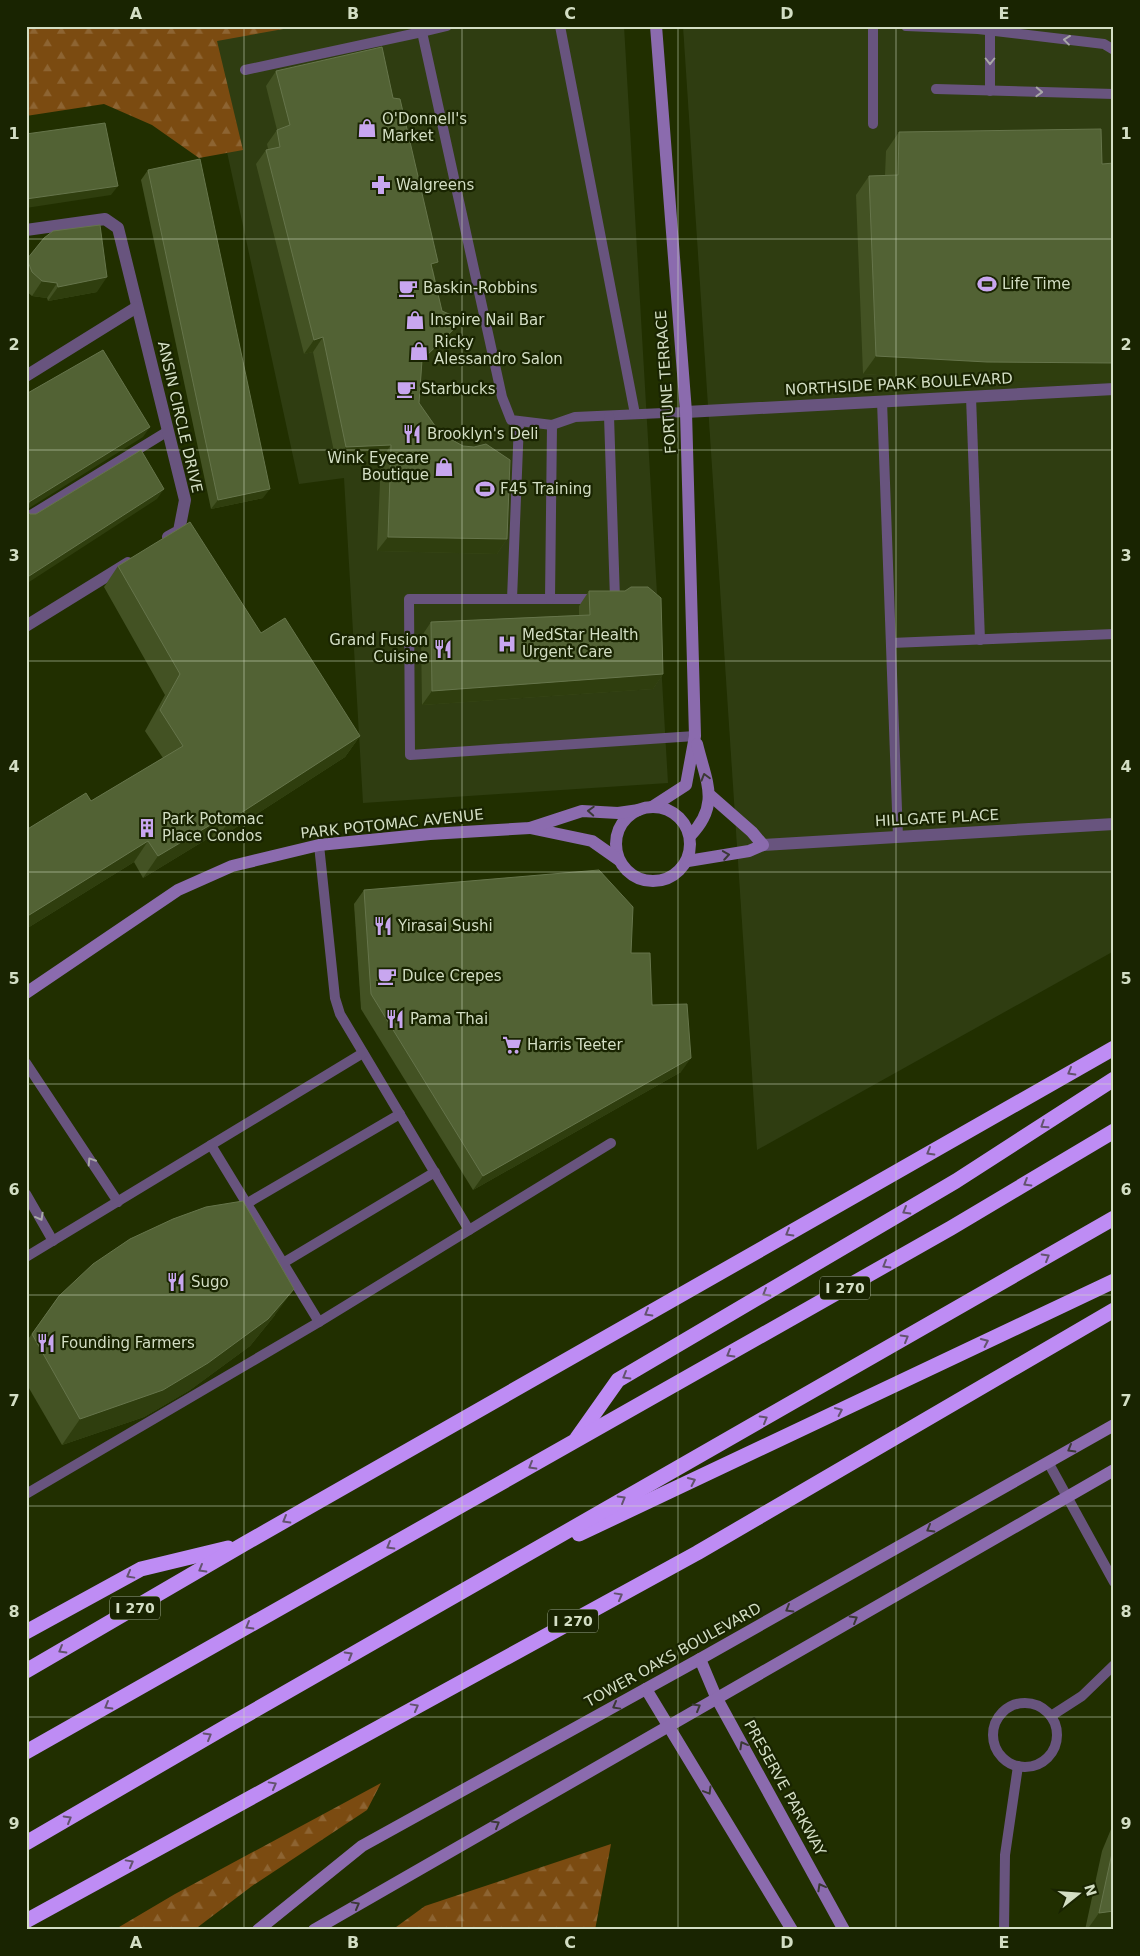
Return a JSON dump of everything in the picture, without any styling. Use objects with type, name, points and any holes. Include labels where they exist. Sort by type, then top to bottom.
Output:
[{"type":"highway","name":"I 270","points":[[26,1671],[244,1544],[1114,1048]]},
{"type":"highway","points":[[574,1442],[618,1380],[956,1181],[1114,1079]]},
{"type":"highway","name":"I 270","points":[[26,1752],[951,1228],[1114,1131]]},
{"type":"highway","points":[[26,1843],[1114,1218]]},
{"type":"highway","points":[[474,1584],[1114,1281]]},
{"type":"highway","name":"I 270","points":[[26,1921],[697,1553],[1114,1310]]},
{"type":"highway","points":[[26,1632],[141,1569],[244,1544]]},
{"type":"highway","points":[[26,1929],[98,1881]]},
{"type":"street","name":"FORTUNE TERRACE","points":[[645,808],[686,785],[695,736],[686,412],[656,26]]},
{"type":"street","name":"ANSIN CIRCLE DRIVE","points":[[26,230],[105,219],[118,228],[185,500],[179,531],[155,545]]},
{"type":"street","points":[[26,376],[138,308]]},
{"type":"street","name":"NORTHSIDE PARK BOULEVARD","points":[[686,412],[1114,389]]},
{"type":"street","points":[[26,626],[139,556]]},
{"type":"street","name":"FORTUNE TERRACE","points":[[695,736],[711,796]]},
{"type":"street","points":[[688,861],[749,851],[763,845],[752,832],[711,796],[707,815],[690,836]]},
{"type":"street","points":[[530,828],[582,811],[618,813],[645,808],[665,808],[685,824],[690,836],[688,861],[679,872],[658,882],[646,881],[635,877],[626,870],[616,849],[620,826],[628,816],[645,808]]},
{"type":"street","name":"HILLGATE PLACE","points":[[763,845],[1114,824]]},
{"type":"street","points":[[530,828],[592,841],[620,860]]},
{"type":"street","name":"PARK POTOMAC AVENUE","points":[[26,992],[178,890],[232,866],[319,845],[430,834],[530,828]]},
{"type":"street","name":"TOWER OAKS BOULEVARD","points":[[258,1930],[362,1846],[700,1659],[1114,1425]]},
{"type":"street","points":[[314,1930],[716,1697],[1114,1470]]},
{"type":"street","name":"PRESERVE PARKWAY","points":[[700,1659],[716,1697],[844,1930]]},
{"type":"street","points":[[646,1689],[792,1930]]},
{"type":"lane","points":[[245,70],[448,26]]},
{"type":"lane","points":[[560,26],[635,414]]},
{"type":"lane","points":[[873,26],[874,124]]},
{"type":"lane","points":[[906,26],[990,31],[1104,44],[1114,50]]},
{"type":"lane","points":[[990,31],[990,91]]},
{"type":"lane","points":[[422,32],[502,397],[511,420],[552,425],[575,417],[686,412]]},
{"type":"lane","points":[[936,89],[1114,94]]},
{"type":"lane","points":[[971,397],[980,640]]},
{"type":"lane","points":[[882,401],[898,837]]},
{"type":"lane","points":[[609,416],[615,598],[409,599],[410,755],[695,736]]},
{"type":"lane","points":[[512,598],[519,422]]},
{"type":"lane","points":[[550,599],[552,425]]},
{"type":"lane","points":[[26,518],[168,431]]},
{"type":"lane","points":[[891,644],[1114,634]]},
{"type":"lane","points":[[319,845],[335,998],[340,1014],[469,1230]]},
{"type":"lane","points":[[26,1257],[363,1053]]},
{"type":"lane","points":[[26,1063],[118,1202]]},
{"type":"lane","points":[[246,1204],[400,1114]]},
{"type":"lane","points":[[26,1494],[319,1322],[611,1143]]},
{"type":"lane","points":[[211,1145],[319,1322]]},
{"type":"lane","points":[[283,1264],[435,1172]]},
{"type":"lane","points":[[26,1194],[53,1241]]},
{"type":"lane","points":[[1048,1462],[1114,1582]]},
{"type":"lane","points":[[1051,1716],[1082,1696],[1114,1665]]},
{"type":"lane","points":[[1026,1703],[1040,1707],[1051,1716],[1056,1726],[1056,1742],[1051,1754],[1036,1765],[1018,1766],[1005,1761],[997,1752],[993,1740],[993,1726],[998,1716],[1008,1707],[1026,1703]]},
{"type":"lane","points":[[1004,1930],[1005,1855],[1018,1766]]},
{"type":"shaded area","points":[[233,26],[624,26],[668,783],[363,803],[344,478],[299,484],[201,32]]},
{"type":"shaded area","points":[[683,26],[1114,26],[1114,951],[757,1150]]},
{"type":"green space","points":[[26,26],[300,26],[217,41],[243,150],[199,158],[152,125],[104,104],[26,116]]},
{"type":"green space","points":[[381,1783],[367,1810],[252,1886],[194,1930],[114,1930],[175,1894]]},
{"type":"green space","points":[[611,1844],[595,1930],[392,1930],[425,1906]]},
{"type":"building","points":[[382,47],[393,98],[400,99],[438,262],[431,264],[442,311],[463,320],[422,360],[419,403],[440,433],[463,446],[474,447],[486,444],[510,460],[507,539],[388,537],[391,445],[346,447],[323,337],[314,340],[266,150],[280,147],[277,130],[290,125],[276,71]]},
{"type":"building","points":[[105,123],[118,186],[26,199],[26,134]]},
{"type":"building","name":"Life Time","points":[[1101,129],[1102,164],[1114,163],[1114,363],[987,362],[876,356],[869,176],[898,175],[899,132]]},
{"type":"building","points":[[200,159],[270,489],[218,500],[148,170]]},
{"type":"building","points":[[100,225],[107,277],[58,287],[57,283],[42,281],[32,272],[27,259],[44,238],[53,231]]},
{"type":"building","points":[[103,350],[150,427],[29,502],[27,511],[30,514],[36,514],[141,450],[164,489],[26,578],[26,394]]},
{"type":"building","points":[[190,522],[261,633],[285,618],[360,736],[230,820],[227,815],[158,856],[148,841],[26,917],[26,830],[86,793],[91,801],[183,746],[160,710],[180,674],[118,566]]},
{"type":"building","points":[[631,587],[648,587],[661,598],[663,674],[432,691],[431,622],[590,615],[589,591],[625,591]]},
{"type":"building","points":[[599,870],[633,907],[631,953],[650,953],[652,1005],[687,1004],[691,1058],[483,1176],[371,994],[364,890]]},
{"type":"building","points":[[243,1201],[294,1289],[268,1319],[208,1363],[163,1390],[80,1419],[32,1334],[59,1296],[93,1264],[130,1239],[173,1219],[206,1207]]},
{"type":"building","points":[[1114,1844],[1114,1911],[1099,1913]]},
{"type":"place","name":"O'Donnell's Market","points":[[367,128]]},
{"type":"place","name":"Walgreens","points":[[381,185]]},
{"type":"place","name":"Life Time","points":[[987,284]]},
{"type":"place","name":"Baskin-Robbins","points":[[408,288]]},
{"type":"place","name":"Inspire Nail Bar","points":[[415,320]]},
{"type":"place","name":"Ricky Alessandro Salon","points":[[419,351]]},
{"type":"place","name":"Starbucks","points":[[406,389]]},
{"type":"place","name":"Brooklyn's Deli","points":[[412,434]]},
{"type":"place","name":"Wink Eyecare Boutique","points":[[444,467]]},
{"type":"place","name":"F45 Training","points":[[485,489]]},
{"type":"place","name":"MedStar Health Urgent Care","points":[[507,644]]},
{"type":"place","name":"Grand Fusion Cuisine","points":[[443,649]]},
{"type":"place","name":"Park Potomac Place Condos","points":[[147,828]]},
{"type":"place","name":"Yirasai Sushi","points":[[383,926]]},
{"type":"place","name":"Dulce Crepes","points":[[387,976]]},
{"type":"place","name":"Pama Thai","points":[[395,1019]]},
{"type":"place","name":"Harris Teeter","points":[[512,1045]]},
{"type":"place","name":"Sugo","points":[[176,1282]]},
{"type":"place","name":"Founding Farmers","points":[[46,1343]]}]
